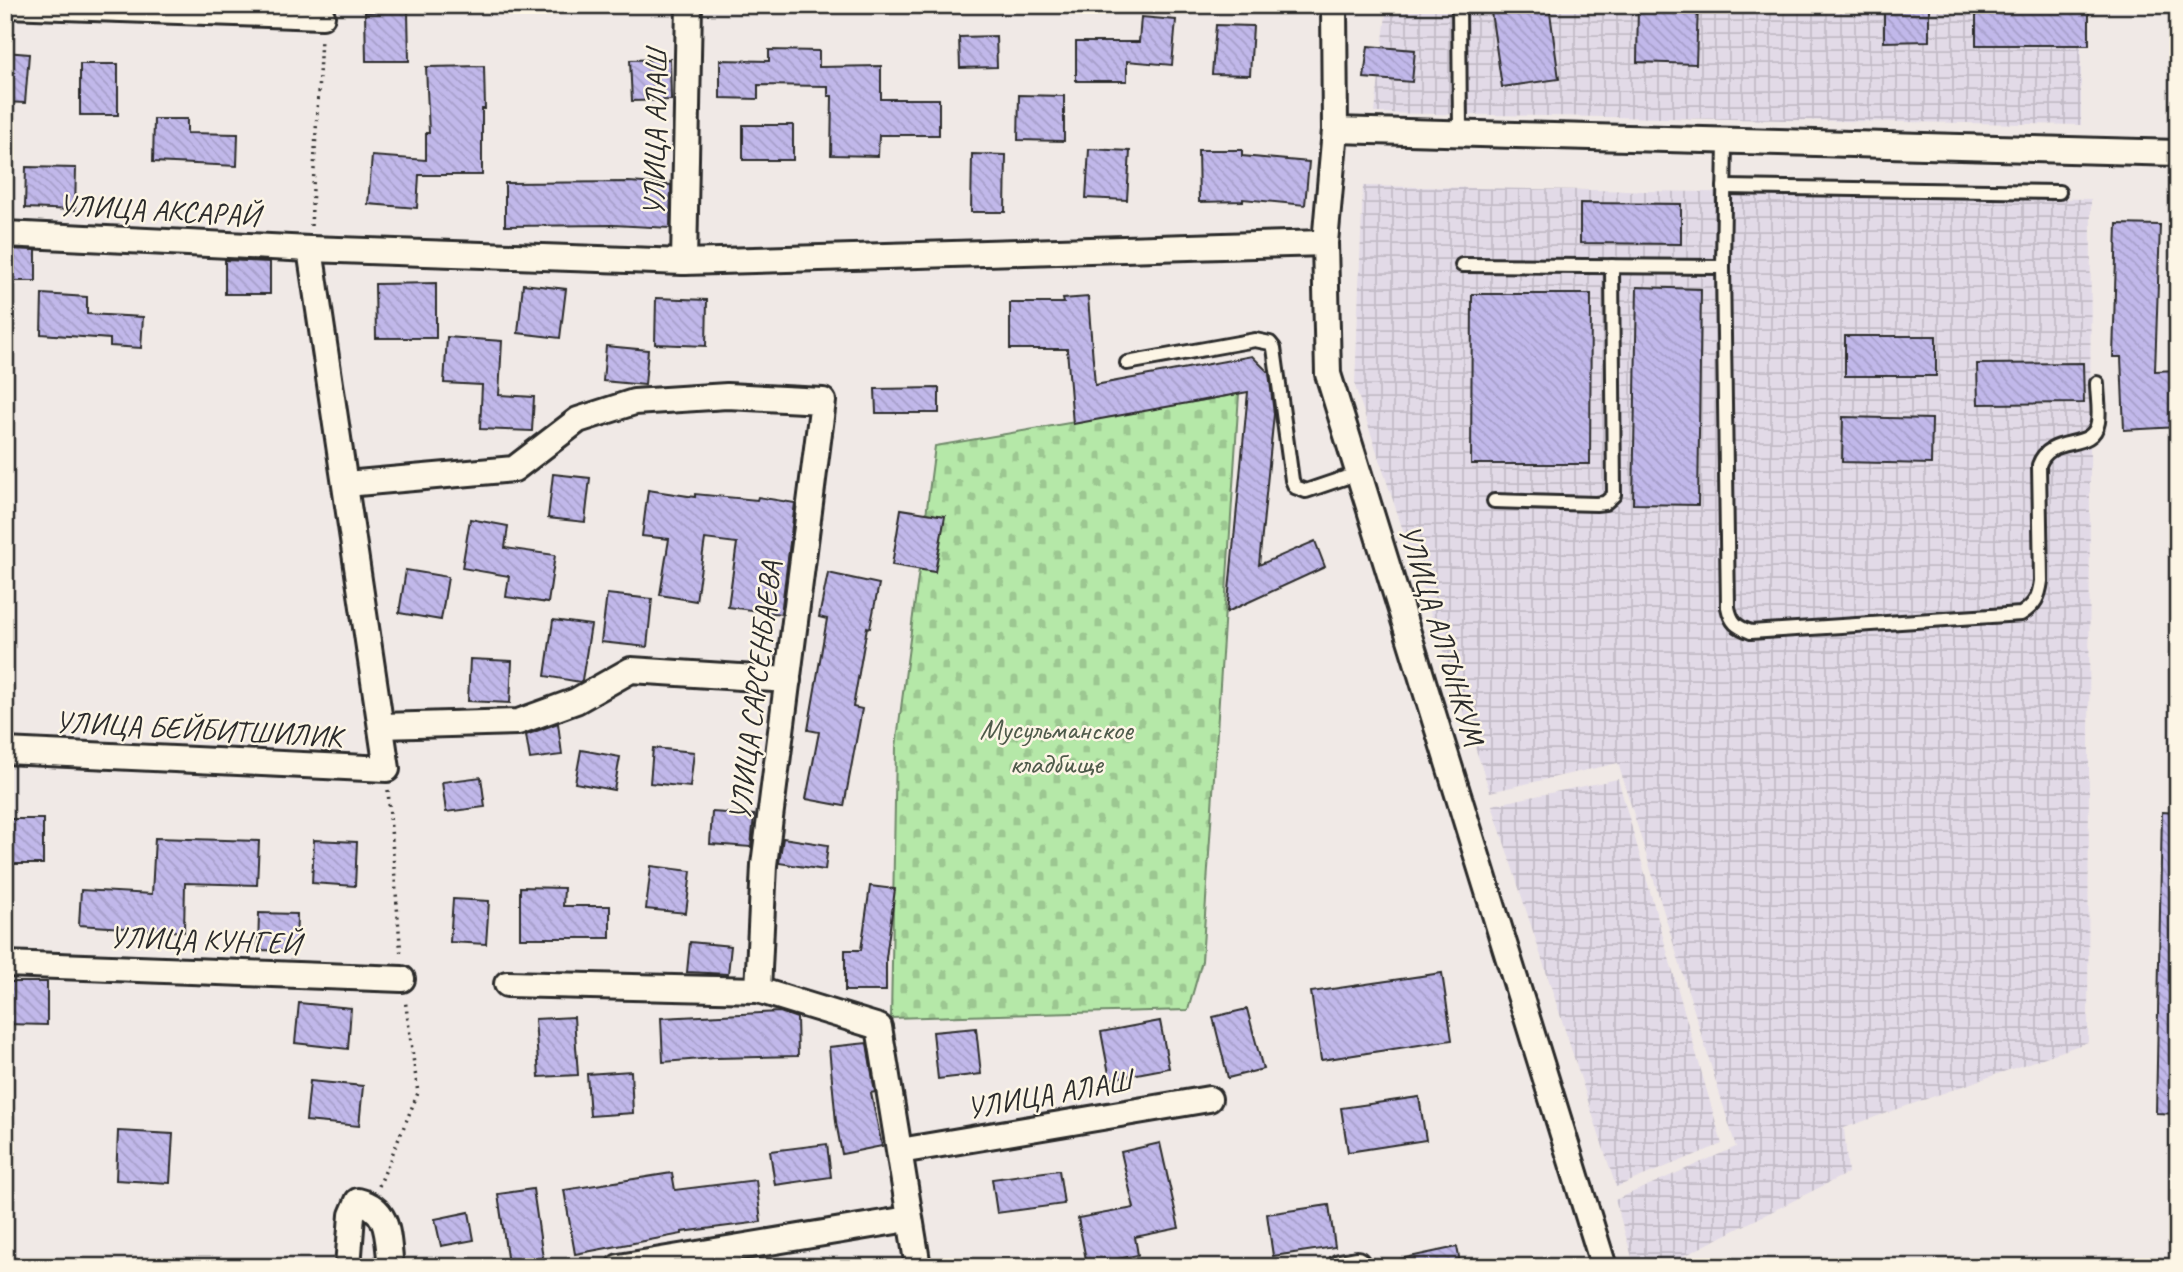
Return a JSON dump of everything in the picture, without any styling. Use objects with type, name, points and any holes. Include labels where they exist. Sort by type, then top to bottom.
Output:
[{"type":"street","points":[[6,5],[322,16]]},
{"type":"street","name":"УЛИЦА АЛАШ","points":[[684,262],[689,5]]},
{"type":"street","name":"УЛИЦА АЛТЫНКУМ","points":[[1334,5],[1335,130],[1325,243],[1328,374],[1604,1267]]},
{"type":"street","points":[[1335,130],[2178,153]]},
{"type":"street","name":"УЛИЦА АКСАРАЙ","points":[[5,234],[310,249],[684,262],[1325,243]]},
{"type":"street","points":[[310,249],[382,726],[518,722],[576,701],[631,670],[788,680]]},
{"type":"street","name":"УЛИЦА САРСЕНБАЕВА","points":[[346,484],[514,469],[578,420],[634,402],[727,397],[824,401],[764,865],[758,990]]},
{"type":"street","name":"УЛИЦА БЕЙБИТШИЛИК","points":[[5,751],[387,769],[382,726]]},
{"type":"street","name":"УЛИЦА КУНГЕЙ","points":[[5,964],[402,979]]},
{"type":"street","points":[[507,984],[758,990],[879,1027],[900,1151],[908,1219],[918,1267]]},
{"type":"street","name":"УЛИЦА АЛАШ","points":[[900,1151],[1209,1099]]},
{"type":"street","points":[[348,1267],[352,1215],[358,1200],[372,1204],[384,1217],[391,1267]]},
{"type":"street","points":[[619,1267],[908,1219]]},
{"type":"street","points":[[1340,1267],[1357,1264],[1357,1267]]},
{"type":"lane","points":[[1458,5],[1460,133]]},
{"type":"lane","points":[[1725,141],[1723,267],[1728,607],[1730,618],[1738,627],[1751,632],[2021,614],[2033,606],[2039,595],[2041,581],[2039,465],[2042,455],[2051,449],[2085,439],[2094,433],[2098,422],[2097,383]]},
{"type":"lane","points":[[1724,187],[2059,192]]},
{"type":"lane","points":[[1462,265],[1723,267]]},
{"type":"lane","points":[[1494,501],[1596,505],[1605,503],[1614,495],[1612,266]]},
{"type":"lane","points":[[1127,363],[1255,340],[1270,343],[1274,348],[1295,487],[1306,491],[1359,473]]},
{"type":"path","points":[[310,249],[322,16]]},
{"type":"shaded area","points":[[1387,5],[2081,5],[2081,125],[1375,113]]},
{"type":"shaded area","points":[[1363,186],[2091,199],[2088,1042],[1844,1128],[1848,1173],[1662,1267],[1635,1267],[1615,1200],[1736,1147],[1618,763],[1490,792],[1355,386]]},
{"type":"shaded area","points":[[1618,779],[1722,1144],[1616,1187],[1492,805]]},
{"type":"green space","name":"Мусульманское кладбище","points":[[1239,394],[1202,961],[1188,1010],[891,1018],[896,747],[935,446]]},
{"type":"building","points":[[1490,5],[1549,5],[1559,79],[1502,87]]},
{"type":"building","points":[[1638,5],[1698,5],[1696,64],[1637,62]]},
{"type":"building","points":[[1884,5],[1929,5],[1929,41],[1884,42]]},
{"type":"building","points":[[1976,5],[2089,5],[2089,45],[1976,45]]},
{"type":"building","points":[[408,11],[409,61],[366,61],[365,12]]},
{"type":"building","points":[[1141,17],[1176,20],[1172,65],[1127,61],[1127,81],[1076,81],[1076,42],[1139,42]]},
{"type":"building","points":[[1216,25],[1253,26],[1250,75],[1212,74]]},
{"type":"building","points":[[996,36],[997,67],[960,68],[959,37]]},
{"type":"building","points":[[1368,46],[1415,50],[1412,82],[1364,78]]},
{"type":"building","points":[[769,50],[819,51],[819,67],[881,66],[881,99],[939,99],[939,135],[879,135],[878,156],[831,155],[832,96],[828,96],[828,86],[758,85],[758,99],[720,98],[720,60],[769,61]]},
{"type":"building","points":[[5,52],[29,54],[25,103],[5,102]]},
{"type":"building","points":[[670,59],[671,100],[632,101],[630,60]]},
{"type":"building","points":[[80,64],[118,64],[118,115],[80,115]]},
{"type":"building","points":[[484,66],[482,175],[419,175],[417,208],[368,204],[372,156],[426,160],[426,133],[429,133],[426,67]]},
{"type":"building","points":[[1019,95],[1064,96],[1064,141],[1018,140]]},
{"type":"building","points":[[154,119],[187,119],[187,133],[238,134],[237,166],[153,162]]},
{"type":"building","points":[[743,125],[793,125],[793,160],[743,160]]},
{"type":"building","points":[[1089,149],[1130,151],[1127,200],[1086,198]]},
{"type":"building","points":[[1198,150],[1242,150],[1242,156],[1309,162],[1305,205],[1243,199],[1199,202]]},
{"type":"building","points":[[972,154],[1006,155],[1005,212],[971,212]]},
{"type":"building","points":[[26,167],[76,168],[75,210],[25,208]]},
{"type":"building","points":[[629,182],[671,185],[670,228],[613,225],[505,226],[505,183]]},
{"type":"building","points":[[1580,203],[1681,204],[1681,244],[1580,243]]},
{"type":"building","points":[[2117,224],[2160,225],[2155,371],[2178,370],[2178,427],[2124,430],[2121,357],[2113,357]]},
{"type":"building","points":[[6,249],[36,250],[36,281],[5,281]]},
{"type":"building","points":[[225,260],[270,262],[270,294],[225,294]]},
{"type":"building","points":[[436,283],[436,338],[376,338],[375,284]]},
{"type":"building","points":[[523,284],[566,289],[560,338],[518,333]]},
{"type":"building","points":[[1637,287],[1701,289],[1698,505],[1633,504]]},
{"type":"building","points":[[42,294],[87,297],[87,314],[143,317],[141,348],[110,346],[110,339],[41,334]]},
{"type":"building","points":[[1472,294],[1591,294],[1590,464],[1471,464]]},
{"type":"building","points":[[1088,297],[1095,385],[1252,356],[1269,373],[1274,414],[1259,565],[1315,541],[1325,567],[1227,612],[1248,392],[1073,424],[1067,349],[1010,349],[1010,303],[1064,303],[1063,299]]},
{"type":"building","points":[[656,298],[707,300],[706,346],[655,344]]},
{"type":"building","points":[[1845,336],[1936,336],[1936,376],[1845,376]]},
{"type":"building","points":[[447,337],[502,341],[499,395],[534,397],[532,431],[480,429],[482,385],[444,383]]},
{"type":"building","points":[[606,346],[648,350],[645,385],[603,381]]},
{"type":"building","points":[[2083,363],[2084,403],[1978,404],[1977,364]]},
{"type":"building","points":[[939,388],[939,413],[876,413],[875,389]]},
{"type":"building","points":[[1843,417],[1932,419],[1931,464],[1842,462]]},
{"type":"building","points":[[553,474],[590,478],[585,522],[548,518]]},
{"type":"building","points":[[648,490],[695,497],[695,494],[757,500],[758,497],[795,503],[781,614],[728,607],[737,543],[705,539],[696,601],[660,595],[669,539],[642,536]]},
{"type":"building","points":[[901,509],[945,516],[935,572],[892,565]]},
{"type":"building","points":[[470,519],[508,526],[505,548],[555,555],[548,603],[506,597],[509,576],[462,568]]},
{"type":"building","points":[[406,570],[448,577],[441,620],[399,613]]},
{"type":"building","points":[[828,573],[879,584],[870,628],[867,627],[853,707],[862,709],[844,806],[806,799],[819,732],[808,730],[827,619],[819,617]]},
{"type":"building","points":[[607,594],[652,599],[647,647],[601,642]]},
{"type":"building","points":[[553,620],[591,625],[580,682],[545,676]]},
{"type":"building","points":[[470,659],[512,661],[510,703],[468,701]]},
{"type":"building","points":[[558,723],[562,755],[530,759],[526,735]]},
{"type":"building","points":[[653,748],[694,752],[690,787],[650,783]]},
{"type":"building","points":[[581,750],[620,757],[614,790],[575,783]]},
{"type":"building","points":[[481,777],[485,807],[446,812],[442,782]]},
{"type":"building","points":[[712,812],[754,815],[751,847],[710,844]]},
{"type":"building","points":[[2162,812],[2178,813],[2178,1114],[2156,1113]]},
{"type":"building","points":[[5,819],[43,819],[43,864],[5,864]]},
{"type":"building","points":[[155,838],[259,841],[257,885],[185,883],[184,932],[79,925],[81,890],[152,894]]},
{"type":"building","points":[[783,838],[828,845],[825,870],[779,863]]},
{"type":"building","points":[[314,840],[357,842],[355,886],[312,883]]},
{"type":"building","points":[[651,866],[691,871],[686,913],[646,909]]},
{"type":"building","points":[[870,886],[895,889],[886,958],[886,991],[845,991],[845,950],[861,950]]},
{"type":"building","points":[[520,887],[564,888],[563,906],[610,906],[610,938],[520,938]]},
{"type":"building","points":[[453,899],[489,901],[486,944],[450,942]]},
{"type":"building","points":[[259,913],[297,914],[296,951],[258,950]]},
{"type":"building","points":[[690,942],[731,946],[728,974],[687,972]]},
{"type":"building","points":[[1442,973],[1452,1040],[1321,1060],[1311,992]]},
{"type":"building","points":[[5,982],[47,982],[47,1025],[6,1024]]},
{"type":"building","points":[[299,1003],[351,1008],[348,1049],[295,1043]]},
{"type":"building","points":[[1247,1009],[1263,1069],[1228,1078],[1213,1017]]},
{"type":"building","points":[[780,1012],[797,1018],[798,1056],[663,1062],[661,1018]]},
{"type":"building","points":[[574,1017],[578,1075],[539,1077],[535,1019]]},
{"type":"building","points":[[1160,1021],[1169,1068],[1110,1079],[1101,1032]]},
{"type":"building","points":[[976,1028],[981,1074],[938,1079],[933,1032]]},
{"type":"building","points":[[867,1043],[875,1092],[871,1093],[882,1146],[842,1154],[829,1047]]},
{"type":"building","points":[[631,1071],[633,1113],[590,1116],[587,1074]]},
{"type":"building","points":[[310,1081],[363,1086],[359,1126],[306,1121]]},
{"type":"building","points":[[1419,1097],[1426,1140],[1348,1152],[1341,1108]]},
{"type":"building","points":[[118,1131],[173,1134],[170,1183],[116,1180]]},
{"type":"building","points":[[1160,1143],[1179,1228],[1135,1237],[1138,1255],[1087,1265],[1078,1218],[1134,1208],[1121,1152]]},
{"type":"building","points":[[827,1144],[831,1177],[775,1185],[770,1151]]},
{"type":"building","points":[[1059,1170],[1064,1204],[997,1213],[992,1179]]},
{"type":"building","points":[[672,1173],[675,1190],[756,1180],[761,1222],[682,1232],[575,1254],[564,1190]]},
{"type":"building","points":[[533,1189],[543,1258],[508,1264],[498,1194]]},
{"type":"building","points":[[1329,1205],[1335,1247],[1273,1256],[1267,1214]]},
{"type":"building","points":[[469,1212],[474,1240],[441,1246],[435,1219]]},
{"type":"building","points":[[1457,1247],[1461,1267],[1400,1267],[1400,1259]]}]
